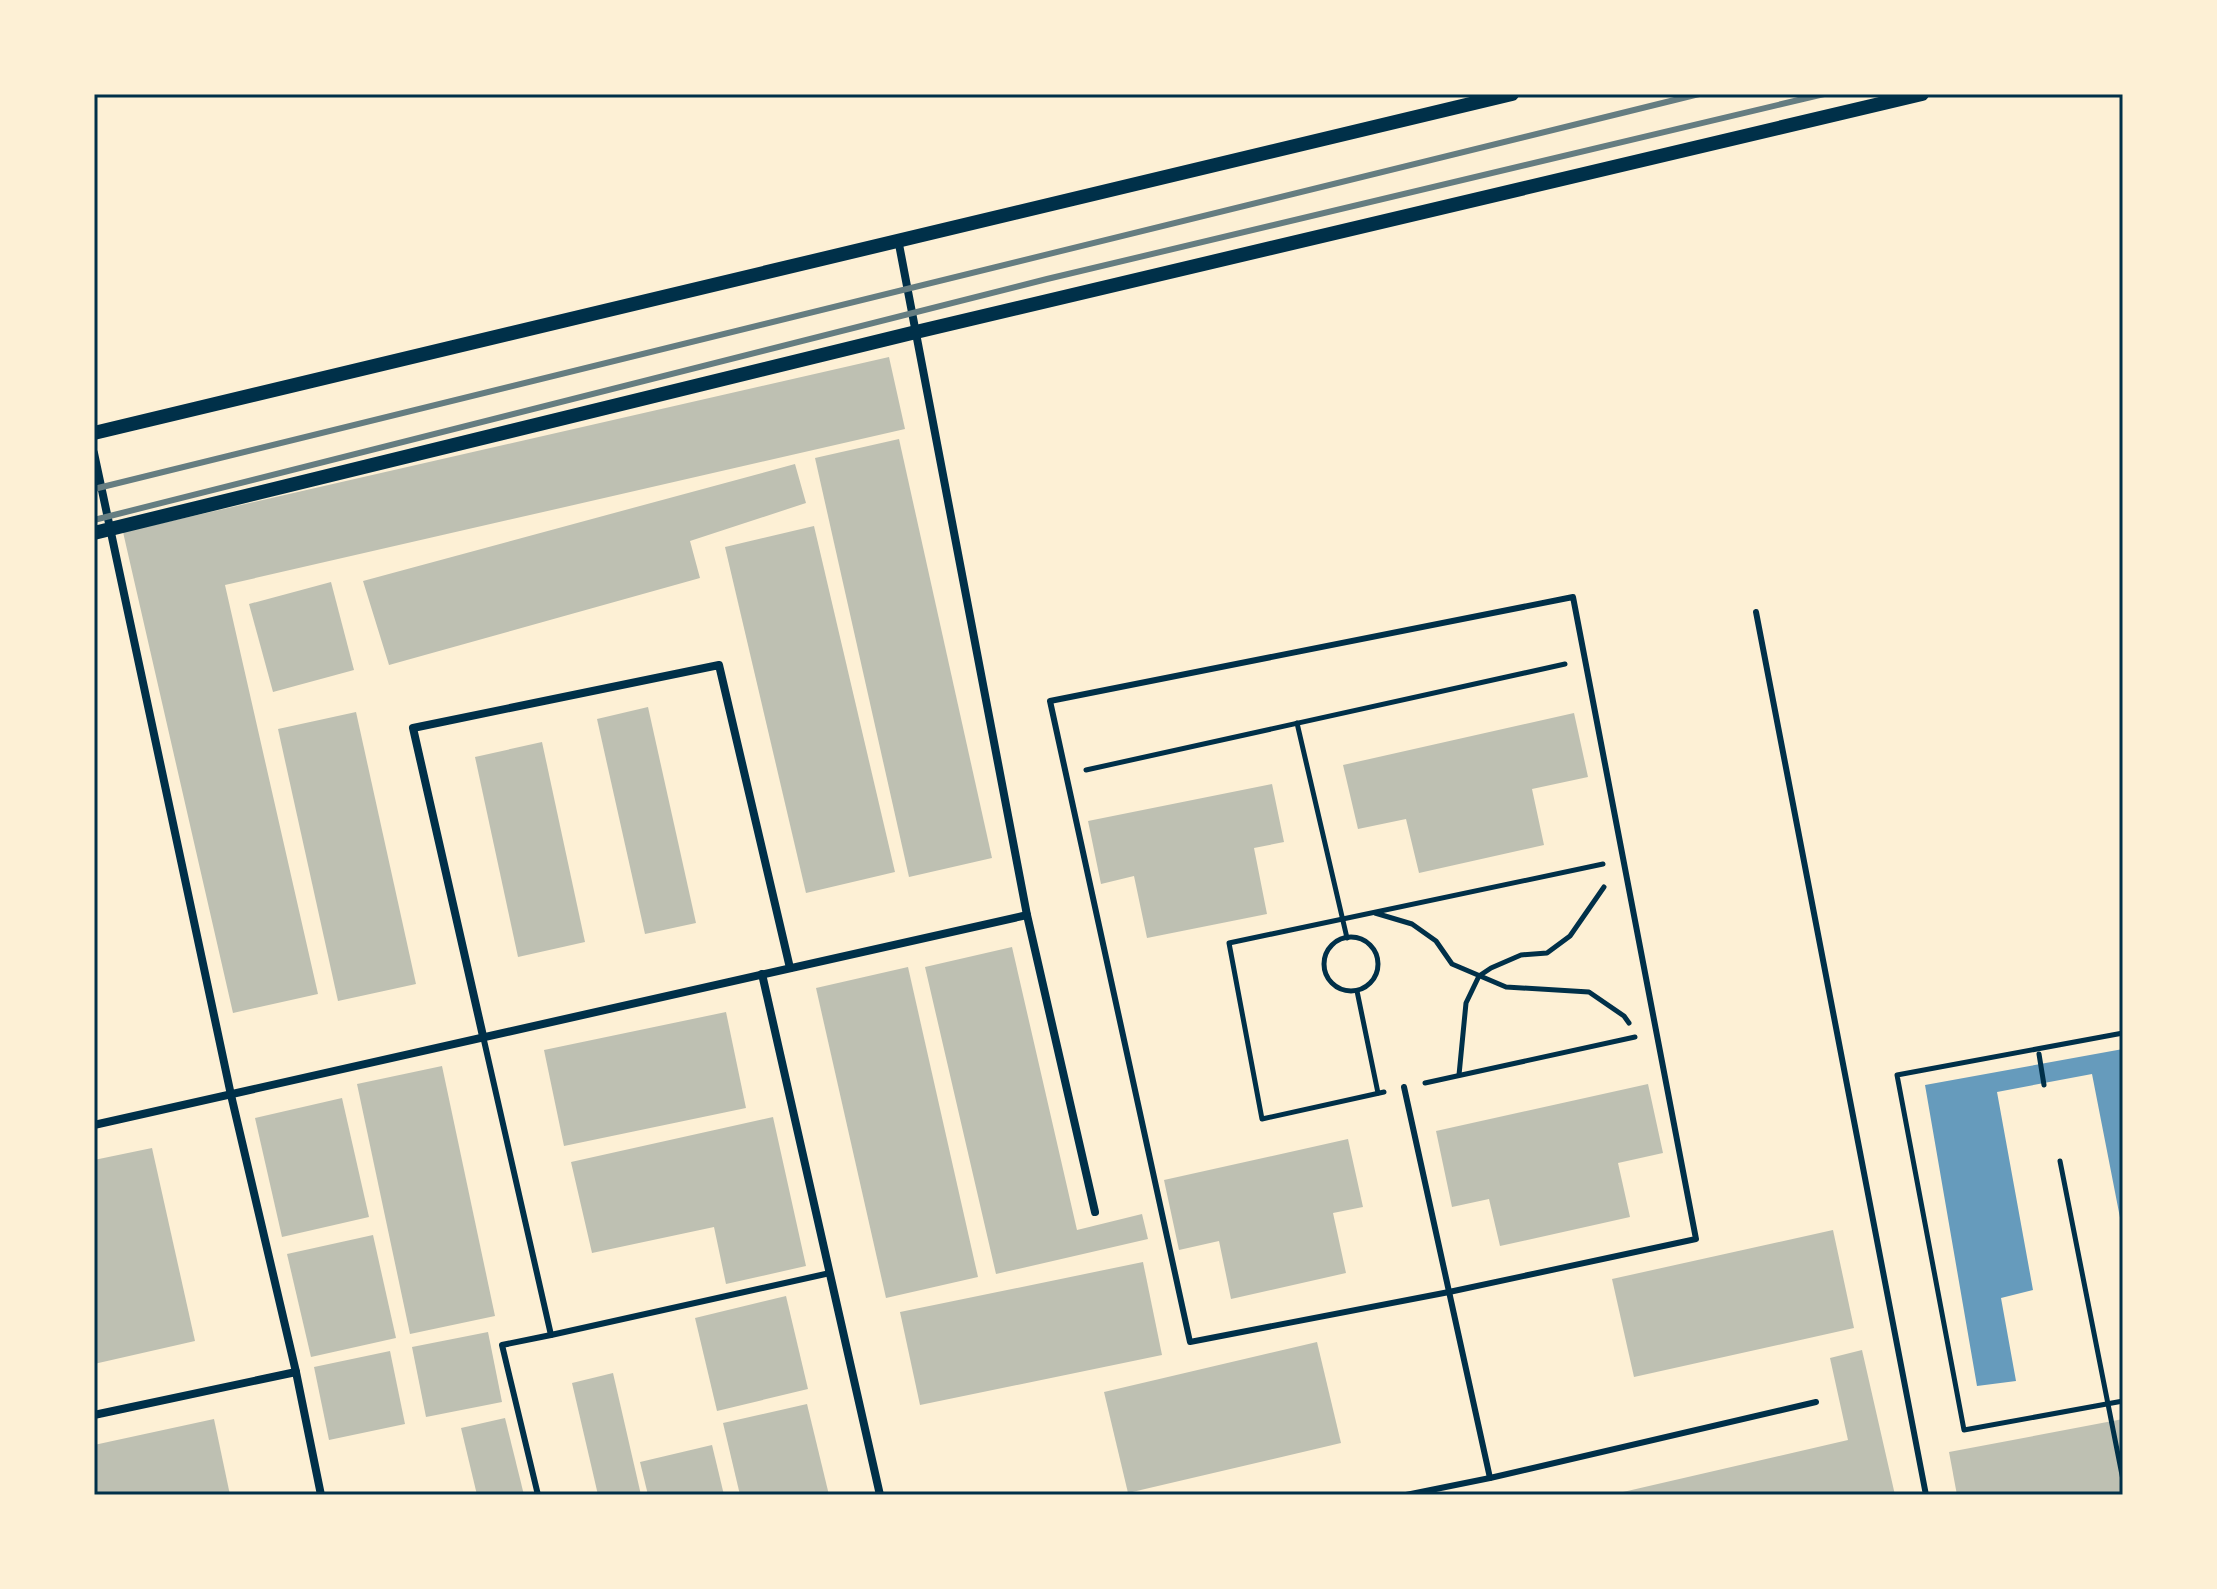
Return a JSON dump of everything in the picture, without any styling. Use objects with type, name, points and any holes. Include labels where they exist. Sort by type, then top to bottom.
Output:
[{"type":"street","points":[[94,433],[1512,94]]},
{"type":"street","points":[[94,533],[916,332],[1922,94]]},
{"type":"street","points":[[898,239],[1027,915],[1095,1212]]},
{"type":"street","points":[[94,453],[231,1095],[296,1372],[321,1495]]},
{"type":"street","points":[[483,1036],[413,728],[719,665],[790,968]]},
{"type":"street","points":[[94,1125],[1027,915]]},
{"type":"street","points":[[762,974],[880,1495]]},
{"type":"street","points":[[94,1415],[296,1372]]},
{"type":"lane","points":[[1573,597],[1585,660],[1696,1239],[1449,1292],[1190,1342],[1050,701],[1573,597]]},
{"type":"lane","points":[[1756,612],[1926,1495]]},
{"type":"lane","points":[[483,1036],[551,1335]]},
{"type":"lane","points":[[1404,1087],[1490,1478]]},
{"type":"lane","points":[[538,1495],[502,1345],[830,1273]]},
{"type":"lane","points":[[1406,1495],[1816,1402]]},
{"type":"path","points":[[1066,775],[1585,660]]},
{"type":"path","points":[[1297,723],[1347,938]]},
{"type":"path","points":[[1623,860],[1229,943],[1262,1119],[1656,1032]]},
{"type":"path","points":[[1459,1075],[1466,1003],[1479,976],[1521,955],[1547,953],[1570,936],[1623,860]]},
{"type":"path","points":[[1374,913],[1412,924],[1436,941],[1452,964],[1506,987],[1589,992],[1624,1016],[1638,1036]]},
{"type":"path","points":[[1347,938],[1356,938],[1372,947],[1378,963],[1374,980],[1357,991],[1335,986],[1325,972],[1327,954],[1332,946],[1347,938]]},
{"type":"path","points":[[1357,991],[1378,1093]]},
{"type":"path","points":[[2123,1033],[1897,1075],[1964,1430],[2123,1401]]},
{"type":"path","points":[[2039,1054],[2044,1084]]},
{"type":"path","points":[[2060,1161],[2123,1480]]},
{"type":"water","points":[[2123,1049],[2123,1233],[2092,1074],[1997,1092],[2033,1290],[2001,1298],[2016,1381],[1977,1386],[1925,1085]]},
{"type":"building","points":[[889,357],[905,429],[225,585],[318,994],[233,1013],[123,532]]},
{"type":"building","points":[[899,439],[992,858],[909,877],[815,458]]},
{"type":"building","points":[[795,464],[806,503],[690,541],[700,578],[389,665],[363,581]]},
{"type":"building","points":[[814,526],[895,872],[806,893],[725,547]]},
{"type":"building","points":[[331,582],[354,670],[273,692],[249,604]]},
{"type":"building","points":[[648,707],[696,923],[645,934],[597,719]]},
{"type":"building","points":[[356,712],[416,984],[338,1001],[278,729]]},
{"type":"building","points":[[1574,713],[1588,777],[1532,789],[1544,845],[1419,873],[1406,819],[1358,829],[1343,765]]},
{"type":"building","points":[[542,742],[585,942],[518,957],[475,757]]},
{"type":"building","points":[[1272,784],[1284,842],[1254,848],[1267,914],[1147,938],[1134,876],[1101,884],[1088,821]]},
{"type":"building","points":[[1012,947],[1077,1230],[1142,1214],[1148,1239],[996,1274],[925,967]]},
{"type":"building","points":[[908,967],[978,1277],[886,1298],[816,988]]},
{"type":"building","points":[[726,1012],[746,1108],[564,1146],[544,1050]]},
{"type":"building","points":[[442,1066],[495,1316],[410,1334],[357,1084]]},
{"type":"building","points":[[1648,1084],[1663,1153],[1618,1163],[1630,1217],[1500,1246],[1489,1199],[1452,1207],[1436,1131]]},
{"type":"building","points":[[342,1098],[369,1217],[282,1237],[255,1118]]},
{"type":"building","points":[[773,1117],[806,1266],[726,1284],[714,1227],[592,1253],[571,1162]]},
{"type":"building","points":[[1348,1139],[1363,1207],[1333,1213],[1346,1273],[1231,1299],[1219,1241],[1179,1250],[1164,1180]]},
{"type":"building","points":[[152,1148],[195,1341],[94,1364],[94,1160]]},
{"type":"building","points":[[1833,1230],[1854,1328],[1634,1377],[1612,1279]]},
{"type":"building","points":[[373,1235],[396,1338],[311,1357],[287,1254]]},
{"type":"building","points":[[1143,1262],[1162,1355],[920,1405],[900,1312]]},
{"type":"building","points":[[786,1296],[808,1389],[717,1411],[695,1318]]},
{"type":"building","points":[[488,1332],[502,1402],[426,1417],[412,1347]]},
{"type":"building","points":[[1317,1342],[1341,1443],[1128,1493],[1104,1392]]},
{"type":"building","points":[[1862,1350],[1895,1495],[1610,1495],[1848,1440],[1830,1358]]},
{"type":"building","points":[[390,1351],[405,1424],[329,1440],[314,1367]]},
{"type":"building","points":[[613,1373],[641,1495],[598,1495],[572,1383]]},
{"type":"building","points":[[807,1404],[829,1495],[740,1495],[723,1423]]},
{"type":"building","points":[[505,1418],[524,1495],[477,1495],[461,1428]]},
{"type":"building","points":[[214,1419],[230,1495],[94,1495],[94,1445]]},
{"type":"building","points":[[2123,1419],[2123,1495],[1957,1495],[1949,1452]]},
{"type":"building","points":[[712,1445],[724,1495],[648,1495],[640,1462]]},
{"type":"railway","points":[[94,489],[1699,94]]},
{"type":"railway","points":[[94,520],[1047,279],[1824,94]]}]
